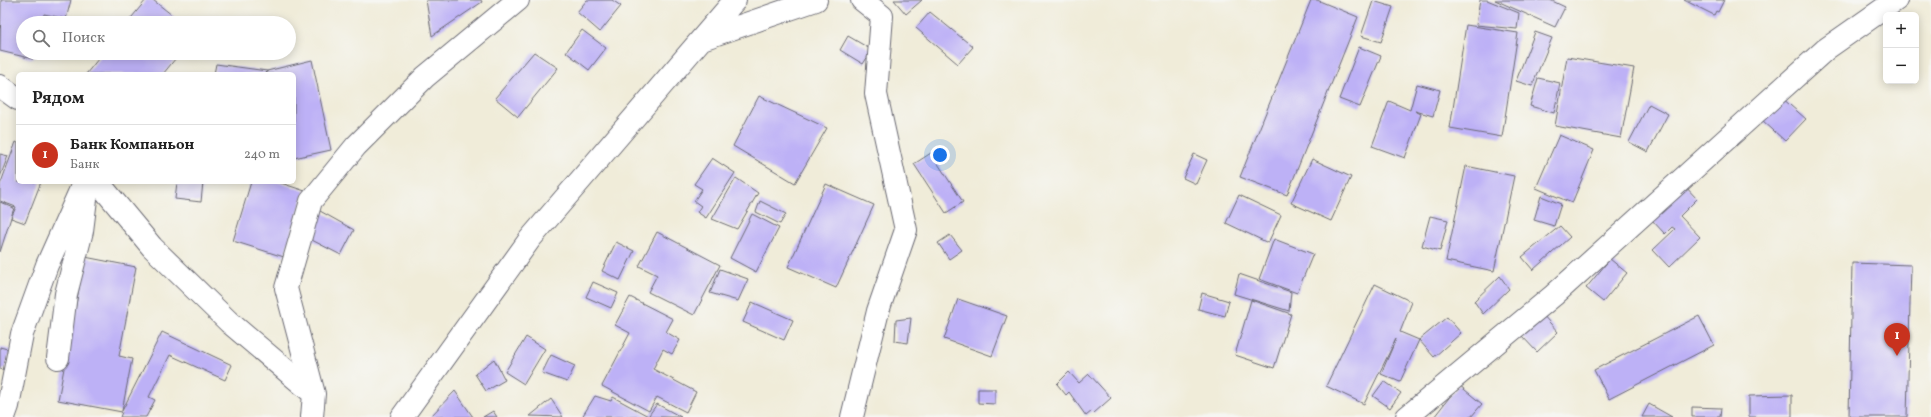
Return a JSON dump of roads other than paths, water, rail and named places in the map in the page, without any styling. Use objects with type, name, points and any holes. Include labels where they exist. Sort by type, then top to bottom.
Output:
[{"type":"street","points":[[312,417],[314,394],[286,288],[311,201],[356,146],[425,77],[518,0]]},
{"type":"street","points":[[402,417],[530,239],[735,0]]},
{"type":"street","points":[[702,39],[816,0]]},
{"type":"street","points":[[852,417],[878,311],[906,230],[876,94],[882,16],[862,0]]},
{"type":"street","points":[[1407,417],[1554,295],[1826,49],[1896,0]]},
{"type":"street","points":[[0,86],[16,98]]},
{"type":"street","points":[[4,417],[8,406],[22,334],[47,265],[83,184]]},
{"type":"street","points":[[58,358],[66,294],[82,231],[88,184]]},
{"type":"street","points":[[100,184],[152,247],[229,322],[314,394]]},
{"type":"place","name":"Банк Компаньон","points":[[1897,356]]}]
